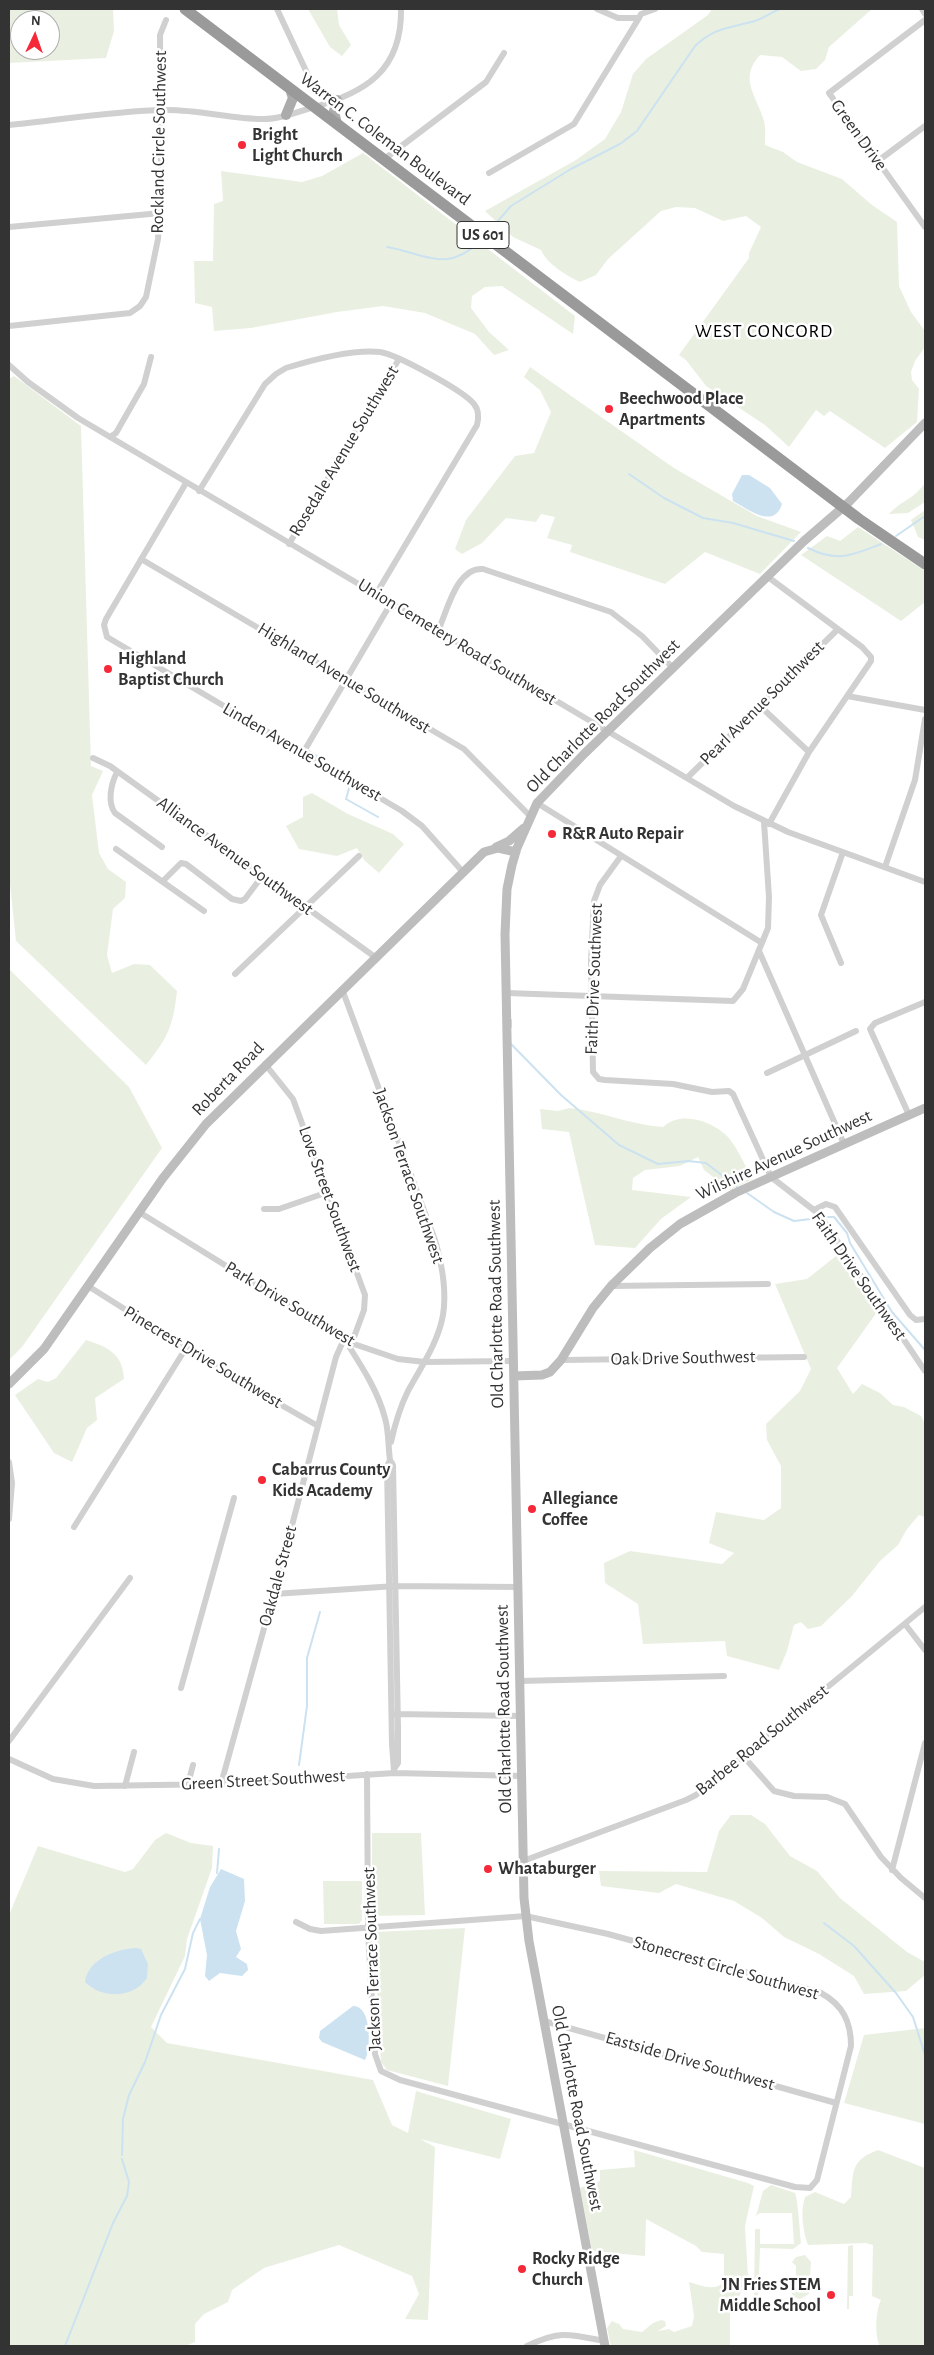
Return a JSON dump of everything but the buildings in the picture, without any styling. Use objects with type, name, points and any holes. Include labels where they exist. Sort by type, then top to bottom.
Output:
[{"type":"highway","name":"Warren C. Coleman Boulevard","points":[[185,9],[843,507],[925,564]]},
{"type":"main road","points":[[286,115],[293,98],[290,89]]},
{"type":"main road","points":[[337,100],[334,111],[337,124]]},
{"type":"main road","name":"Old Charlotte Road Southwest","points":[[604,2344],[526,1916],[523,1861],[506,993],[505,907],[507,889],[516,852],[537,803],[673,668],[843,507],[925,423]]},
{"type":"main road","name":"Roberta Road","points":[[9,1384],[44,1349],[139,1212],[185,1149],[206,1124],[265,1064],[484,852],[509,840],[529,821]]},
{"type":"main road","points":[[493,848],[503,848],[516,852]]},
{"type":"main road","name":"Wilshire Avenue Southwest","points":[[514,1376],[542,1375],[550,1372],[561,1360],[583,1323],[611,1286],[650,1248],[680,1224],[710,1206],[771,1177],[925,1108]]},
{"type":"street","points":[[277,9],[316,90]]},
{"type":"street","points":[[9,126],[161,110],[256,118],[286,115],[314,107],[337,100],[365,87],[387,66],[399,34],[401,9]]},
{"type":"street","points":[[596,9],[618,18],[639,18]]},
{"type":"street","points":[[489,173],[574,124],[641,14],[655,9]]},
{"type":"street","points":[[922,9],[925,14]]},
{"type":"street","name":"Rockland Circle Southwest","points":[[9,326],[124,314],[134,311],[144,302],[150,286],[161,213],[160,35],[166,20]]},
{"type":"street","name":"Green Drive","points":[[925,20],[829,93],[925,227]]},
{"type":"street","points":[[383,160],[486,82],[504,52]]},
{"type":"street","points":[[878,161],[925,126]]},
{"type":"street","points":[[9,227],[128,214],[161,213]]},
{"type":"street","points":[[199,492],[265,384],[276,374],[291,366],[357,352],[380,352],[399,359],[468,398],[477,408],[479,419],[468,442],[376,594]]},
{"type":"street","points":[[110,438],[116,433],[144,384],[151,357]]},
{"type":"street","name":"Rosedale Avenue Southwest","points":[[289,544],[399,359]]},
{"type":"street","name":"Union Cemetery Road Southwest","points":[[9,365],[48,398],[199,492],[766,823],[925,882]]},
{"type":"street","points":[[142,559],[186,483]]},
{"type":"street","name":"Linden Avenue Southwest","points":[[142,559],[106,619],[104,632],[107,636],[412,817],[463,872]]},
{"type":"street","name":"Highland Avenue Southwest","points":[[142,559],[464,749],[529,821]]},
{"type":"street","points":[[438,631],[463,577],[471,570],[483,569],[611,612],[642,636],[673,668]]},
{"type":"street","points":[[506,993],[730,1002],[738,998],[768,928],[770,912],[766,823],[809,752],[869,667],[871,657],[862,647],[768,577]]},
{"type":"street","points":[[303,753],[392,603]]},
{"type":"street","name":"Pearl Avenue Southwest","points":[[687,778],[838,629]]},
{"type":"street","points":[[848,696],[925,710]]},
{"type":"street","points":[[760,706],[809,752]]},
{"type":"street","points":[[885,867],[915,780],[925,719]]},
{"type":"street","name":"Alliance Avenue Southwest","points":[[93,758],[117,772],[375,957]]},
{"type":"street","points":[[117,772],[111,790],[112,808],[115,814],[162,847]]},
{"type":"street","points":[[537,803],[762,943]]},
{"type":"street","points":[[116,849],[204,911]]},
{"type":"street","points":[[841,963],[821,915],[843,852]]},
{"type":"street","points":[[235,974],[359,856]]},
{"type":"street","name":"Faith Drive Southwest","points":[[621,856],[600,885],[594,901],[591,1067],[595,1076],[605,1080],[672,1084],[712,1092],[730,1091],[737,1100],[771,1177],[819,1215],[925,1371]]},
{"type":"street","points":[[163,881],[175,866],[180,863],[186,864],[232,899],[241,901],[245,899],[263,876]]},
{"type":"street","points":[[759,951],[844,1144]]},
{"type":"street","name":"Jackson Terrace Southwest","points":[[342,989],[435,1240],[442,1268],[443,1316],[425,1362],[403,1401],[394,1427],[390,1448]]},
{"type":"street","points":[[909,1115],[870,1029],[875,1023],[925,1002]]},
{"type":"street","points":[[767,1073],[856,1032]]},
{"type":"street","name":"Love Street Southwest","points":[[265,1064],[293,1099],[365,1295],[364,1310],[351,1343]]},
{"type":"street","points":[[264,1209],[279,1209],[328,1192]]},
{"type":"street","points":[[819,1215],[826,1204],[835,1207],[910,1315],[916,1320],[925,1319]]},
{"type":"street","name":"Park Drive Southwest","points":[[139,1212],[351,1343],[390,1358],[425,1362],[514,1361]]},
{"type":"street","points":[[611,1286],[768,1284]]},
{"type":"street","name":"Pinecrest Drive Southwest","points":[[88,1286],[186,1348],[318,1426]]},
{"type":"street","name":"Oakdale Street","points":[[221,1784],[274,1594],[336,1357],[344,1339]]},
{"type":"street","name":"Jackson Terrace Southwest","points":[[351,1343],[350,1348],[366,1373],[379,1400],[385,1418],[392,1465],[392,1586],[398,1763],[395,1771]]},
{"type":"street","points":[[74,1527],[186,1348]]},
{"type":"street","name":"Oak Drive Southwest","points":[[561,1360],[804,1357]]},
{"type":"street","points":[[9,1462],[12,1483],[9,1519]]},
{"type":"street","points":[[181,1688],[234,1498]]},
{"type":"street","points":[[9,1741],[130,1578]]},
{"type":"street","points":[[274,1594],[392,1586],[518,1587]]},
{"type":"street","name":"Barbee Road Southwest","points":[[523,1861],[686,1800],[706,1788],[925,1607]]},
{"type":"street","points":[[905,1624],[925,1650]]},
{"type":"street","points":[[520,1681],[724,1676]]},
{"type":"street","points":[[395,1714],[521,1716]]},
{"type":"street","points":[[892,1870],[925,1743]]},
{"type":"street","points":[[125,1786],[134,1752]]},
{"type":"street","points":[[744,1757],[774,1791],[794,1796],[827,1797],[845,1804],[881,1858],[925,1898]]},
{"type":"street","name":"Green Street Southwest","points":[[9,1761],[62,1782],[94,1786],[221,1784],[395,1771],[522,1776]]},
{"type":"street","points":[[188,1784],[194,1764]]},
{"type":"street","name":"Jackson Terrace Southwest","points":[[367,1774],[368,1928],[375,2054],[381,2071],[400,2080],[564,2126]]},
{"type":"street","name":"Stonecrest Circle Southwest","points":[[296,1922],[310,1929],[321,1931],[526,1916],[618,1936],[813,1990],[832,1999],[846,2016],[851,2034],[848,2063],[817,2180],[810,2188],[802,2188],[633,2142],[564,2126]]},
{"type":"street","name":"Eastside Drive Southwest","points":[[544,2021],[836,2103]]},
{"type":"street","points":[[527,2346],[544,2338],[564,2333],[604,2344]]},
{"type":"green space","points":[[9,9],[113,9],[114,31],[106,58],[9,63]]},
{"type":"green space","points":[[308,9],[337,9],[339,25],[351,45],[342,56],[330,47]]},
{"type":"green space","points":[[712,9],[872,9],[829,47],[825,60],[816,69],[801,71],[782,57],[760,55],[750,72],[750,80],[751,88],[764,121],[765,145],[783,152],[797,162],[842,179],[872,205],[897,222],[899,286],[911,312],[925,331],[925,347],[915,361],[911,372],[912,380],[919,389],[917,422],[885,448],[830,411],[824,416],[816,410],[789,447],[765,425],[706,386],[686,360],[679,355],[749,258],[749,253],[761,227],[746,216],[723,221],[695,208],[676,207],[661,211],[608,259],[596,275],[580,282],[563,273],[547,260],[541,250],[513,237],[485,211],[576,160],[605,139],[621,112],[633,74],[646,59],[708,15]]},
{"type":"green space","points":[[363,153],[575,316],[573,334],[502,286],[485,287],[472,296],[471,308],[489,332],[509,350],[494,355],[475,334],[425,313],[383,306],[337,312],[251,328],[214,331],[212,307],[195,303],[194,261],[213,261],[214,204],[223,201],[221,171],[302,182],[322,176]]},
{"type":"green space","points":[[530,367],[674,468],[757,516],[801,532],[760,574],[705,552],[665,584],[570,552],[572,545],[547,538],[555,517],[541,514],[536,522],[506,518],[482,543],[462,554],[455,549],[466,520],[515,456],[534,453],[551,412],[540,390],[524,377]]},
{"type":"green space","points":[[14,376],[81,426],[91,766],[103,771],[92,795],[99,853],[108,869],[126,882],[125,898],[113,909],[107,955],[112,973],[134,964],[150,965],[177,991],[174,1014],[168,1031],[160,1047],[146,1065],[16,941],[9,875],[9,379]]},
{"type":"green space","points":[[925,483],[925,502],[908,513],[889,514],[917,493]]},
{"type":"green space","points":[[925,510],[925,540],[918,537],[911,520]]},
{"type":"green space","points":[[858,527],[925,571],[925,602],[901,621],[801,555],[827,536],[840,541]]},
{"type":"green space","points":[[312,793],[348,814],[393,834],[404,844],[379,873],[365,861],[357,848],[337,856],[299,849],[286,826],[303,817],[303,797]]},
{"type":"green space","points":[[9,969],[129,1087],[162,1148],[22,1347],[9,1360]]},
{"type":"green space","points":[[569,1108],[651,1126],[663,1127],[679,1119],[697,1120],[706,1123],[729,1138],[753,1179],[730,1190],[704,1170],[698,1157],[680,1166],[645,1170],[633,1178],[632,1190],[691,1197],[661,1219],[635,1248],[595,1245],[569,1132],[542,1129],[540,1109],[558,1111]]},
{"type":"green space","points":[[836,1256],[877,1312],[837,1368],[853,1394],[862,1384],[880,1393],[893,1405],[904,1407],[921,1416],[925,1424],[925,1517],[919,1515],[907,1529],[898,1545],[880,1561],[852,1596],[821,1626],[808,1629],[801,1622],[794,1625],[787,1651],[779,1670],[727,1656],[725,1641],[643,1644],[638,1604],[605,1583],[604,1563],[630,1551],[722,1564],[734,1553],[709,1543],[716,1512],[764,1520],[781,1508],[781,1466],[767,1440],[766,1424],[800,1391],[811,1369],[775,1284],[807,1279]]},
{"type":"green space","points":[[86,1340],[113,1353],[121,1363],[124,1379],[95,1398],[97,1420],[87,1428],[72,1462],[54,1453],[15,1395],[38,1379],[48,1382],[56,1378]]},
{"type":"green space","points":[[731,1815],[751,1815],[765,1824],[790,1856],[817,1871],[840,1898],[907,1952],[925,1962],[925,1975],[906,1991],[864,1994],[854,1976],[819,1954],[784,1937],[762,1918],[734,1901],[676,1884],[659,1893],[601,1886],[599,1871],[707,1872],[719,1831]]},
{"type":"green space","points":[[166,1833],[191,1843],[213,1846],[212,1868],[187,1939],[185,1956],[151,2027],[167,2043],[373,2080],[392,2125],[408,2133],[416,2091],[511,2119],[500,2159],[420,2139],[435,2147],[428,2320],[405,2319],[419,2294],[412,2276],[339,2245],[264,2268],[232,2290],[228,2302],[204,2314],[195,2324],[195,2342],[185,2346],[9,2346],[9,1915],[38,1846],[125,1872],[133,1869],[155,1840]]},
{"type":"green space","points":[[372,1833],[421,1833],[425,1915],[372,1916]]},
{"type":"green space","points":[[323,1881],[362,1881],[362,1920],[359,1924],[324,1924]]},
{"type":"green space","points":[[465,1928],[448,2086],[387,2070],[381,2062],[374,1932]]},
{"type":"green space","points":[[925,2028],[925,2124],[844,2103],[864,2035]]},
{"type":"green space","points":[[634,2150],[754,2186],[745,2226],[748,2277],[736,2303],[730,2306],[730,2346],[611,2346],[607,2328],[612,2321],[619,2324],[623,2329],[642,2332],[653,2323],[661,2320],[665,2321],[666,2326],[658,2331],[669,2329],[674,2332],[692,2326],[694,2316],[689,2282],[716,2287],[724,2282],[724,2254],[702,2252],[696,2246],[646,2219],[645,2256],[592,2251],[580,2188],[600,2181],[600,2170],[635,2167]]},
{"type":"green space","points":[[878,2150],[925,2168],[925,2346],[880,2346],[876,2322],[881,2300],[872,2296],[873,2245],[866,2243],[808,2245],[805,2234],[802,2215],[805,2197],[815,2192],[844,2204],[851,2197],[853,2173],[858,2162]]},
{"type":"green space","points":[[771,2185],[795,2193],[801,2243],[793,2249],[760,2248],[758,2303],[754,2303],[755,2229],[760,2229],[760,2244],[794,2244],[792,2213],[760,2213],[756,2216],[763,2191]]},
{"type":"green space","points":[[853,2245],[853,2296],[849,2296],[849,2309],[847,2309],[848,2246]]},
{"type":"green space","points":[[805,2255],[811,2262],[809,2294],[800,2299],[794,2297],[791,2292],[795,2293],[796,2266],[792,2262],[796,2257]]},
{"type":"water","points":[[742,475],[749,475],[770,488],[782,504],[778,512],[773,516],[767,517],[733,501],[732,494]]},
{"type":"water","points":[[221,1869],[244,1879],[245,1901],[236,1931],[241,1949],[236,1957],[247,1964],[248,1970],[242,1976],[220,1973],[209,1981],[205,1976],[207,1955],[200,1919],[210,1887]]},
{"type":"water","points":[[141,1949],[148,1964],[147,1978],[134,1990],[126,1993],[108,1994],[92,1988],[85,1982],[91,1967],[97,1961],[120,1950]]},
{"type":"water","points":[[353,2006],[359,2008],[364,2013],[367,2020],[369,2038],[365,2060],[322,2042],[319,2038],[320,2031]]},
{"type":"waterway","points":[[489,231],[511,206],[571,169],[620,144],[637,131],[695,46],[702,40],[716,32],[755,21],[780,9]]},
{"type":"waterway","points":[[387,247],[434,259],[445,259],[467,252],[479,242]]},
{"type":"waterway","points":[[629,474],[664,498],[703,518],[733,523],[794,541]]},
{"type":"waterway","points":[[896,536],[925,516]]},
{"type":"waterway","points":[[808,548],[828,555],[845,556],[881,544]]},
{"type":"waterway","points":[[309,751],[347,775]]},
{"type":"waterway","points":[[350,785],[346,799],[378,817]]},
{"type":"waterway","points":[[511,1020],[511,1027]]},
{"type":"waterway","points":[[511,1044],[561,1095],[619,1145],[658,1164],[688,1161],[706,1163],[737,1187]]},
{"type":"waterway","points":[[747,1193],[774,1212],[794,1221],[819,1218]]},
{"type":"waterway","points":[[823,1217],[834,1217],[847,1233],[850,1243],[892,1312],[925,1350]]},
{"type":"waterway","points":[[299,1765],[307,1706],[307,1658],[320,1612]]},
{"type":"waterway","points":[[217,1873],[219,1849]]},
{"type":"waterway","points":[[122,2155],[123,2119],[129,2095],[145,2062],[161,2015],[185,1969],[193,1933],[200,1919],[202,1919]]},
{"type":"waterway","points":[[824,1923],[854,1946],[896,1993],[913,2017],[925,2055]]},
{"type":"waterway","points":[[65,2346],[113,2223],[127,2196],[129,2182],[122,2159]]},
{"type":"place","name":"Bright Light Church","points":[[242,145]]},
{"type":"place","name":"Beechwood Place Apartments","points":[[609,409]]},
{"type":"place","name":"Highland Baptist Church","points":[[108,669]]},
{"type":"place","name":"R&R Auto Repair","points":[[552,834]]},
{"type":"place","name":"Cabarrus County Kids Academy","points":[[262,1480]]},
{"type":"place","name":"Allegiance Coffee","points":[[532,1509]]},
{"type":"place","name":"Whataburger","points":[[488,1869]]},
{"type":"place","name":"Rocky Ridge Church","points":[[522,2269]]},
{"type":"place","name":"JN Fries STEM Middle School","points":[[831,2295]]},
{"type":"district","name":"WEST CONCORD","points":[[764,331]]}]
